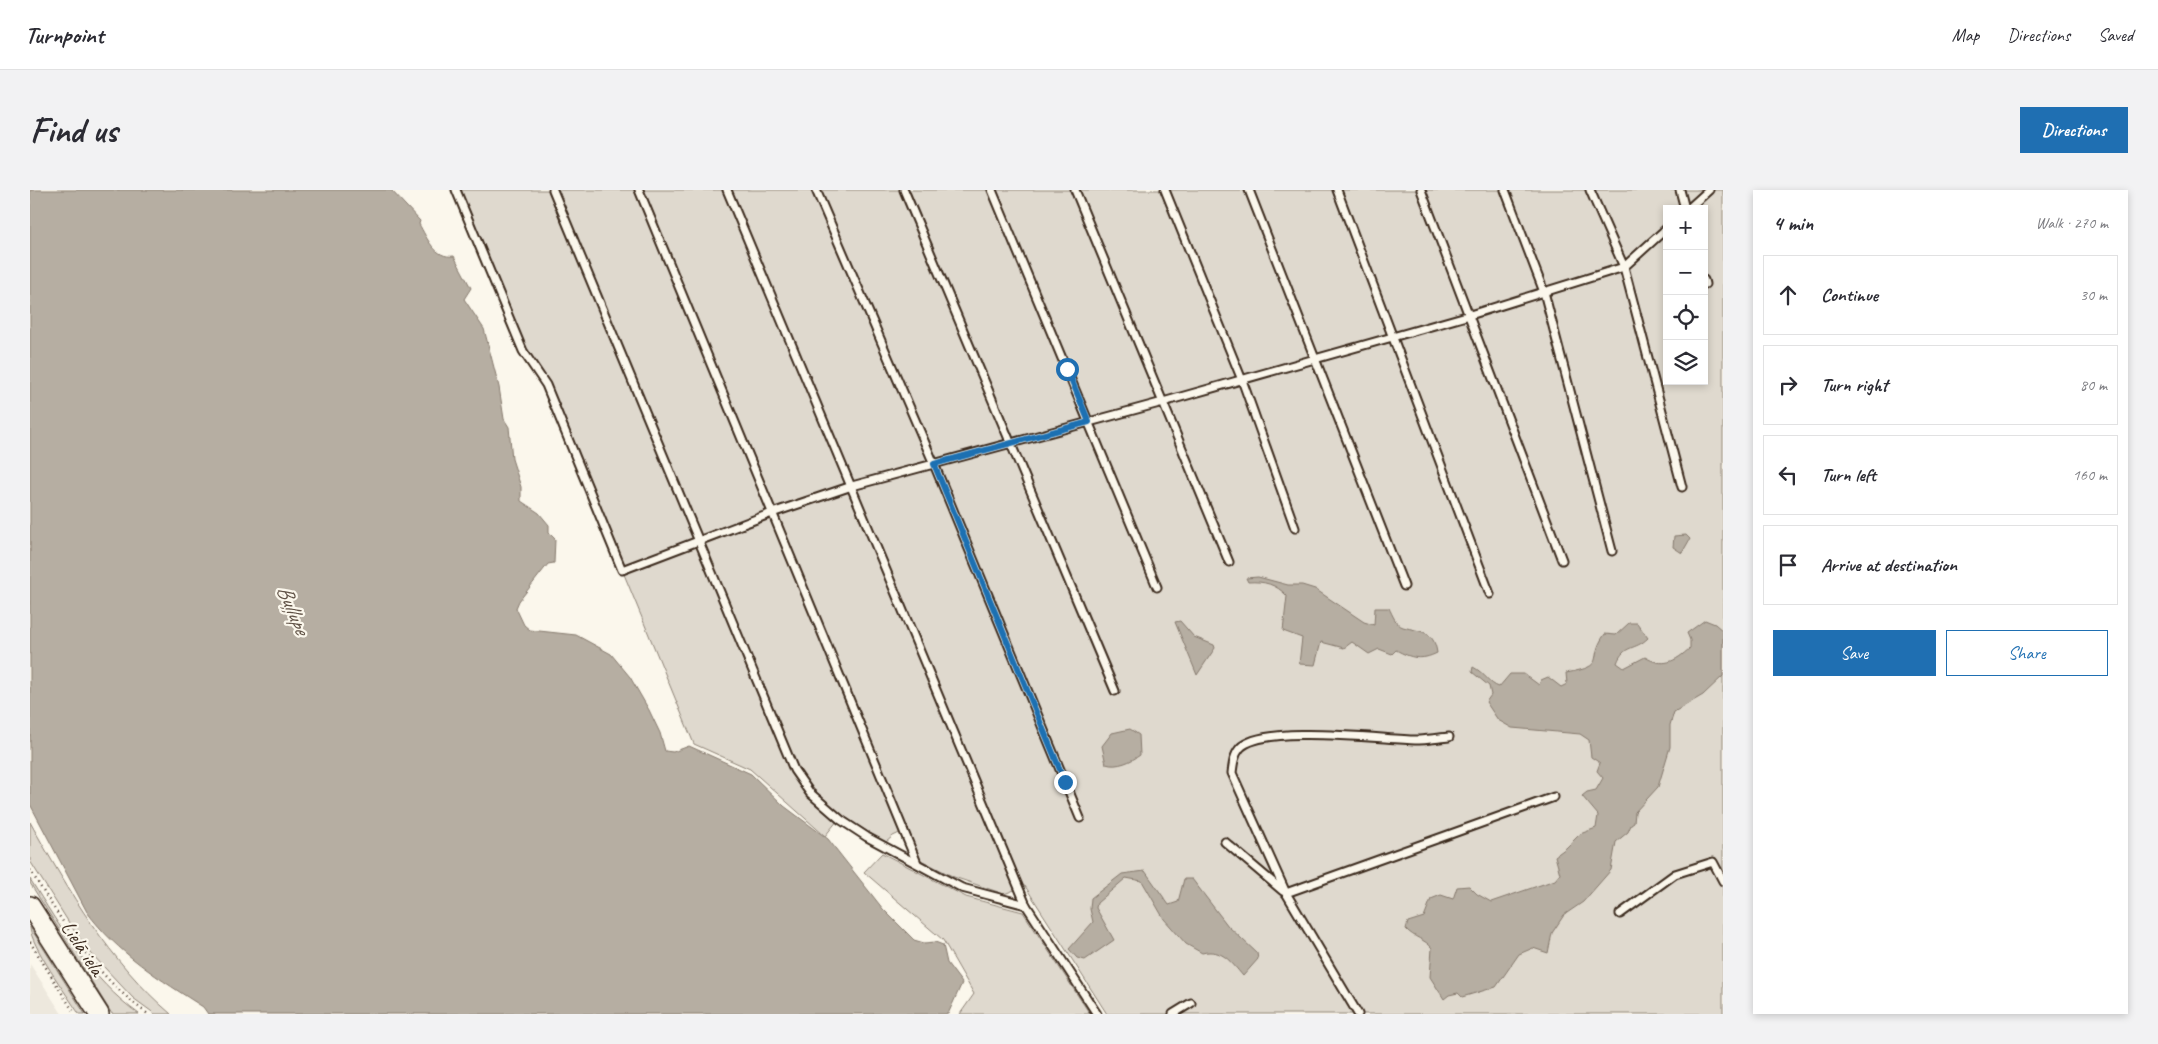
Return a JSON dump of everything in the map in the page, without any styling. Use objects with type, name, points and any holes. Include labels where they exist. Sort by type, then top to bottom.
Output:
[{"type":"main road","name":"Lielā iela","points":[[30,906],[99,1014]]},
{"type":"lane","points":[[456,190],[523,351],[546,385],[622,570],[772,513],[852,486],[1242,380],[1470,315],[1624,268],[1663,232]]},
{"type":"lane","points":[[553,190],[794,770],[810,793],[841,820],[867,838],[962,888],[1026,905]]},
{"type":"lane","points":[[639,190],[917,863]]},
{"type":"lane","points":[[727,190],[1026,905],[1097,1014]]},
{"type":"lane","points":[[816,190],[934,464],[1080,818]]},
{"type":"lane","points":[[904,190],[1115,691]]},
{"type":"lane","points":[[992,190],[1157,587]]},
{"type":"lane","points":[[1075,190],[1229,562]]},
{"type":"lane","points":[[1165,190],[1242,380],[1295,528]]},
{"type":"lane","points":[[1250,190],[1404,586]]},
{"type":"lane","points":[[1337,190],[1490,594]]},
{"type":"lane","points":[[1421,190],[1562,560]]},
{"type":"lane","points":[[1505,190],[1544,292],[1612,551]]},
{"type":"lane","points":[[1590,190],[1624,268],[1682,487]]},
{"type":"lane","points":[[1680,190],[1686,205]]},
{"type":"lane","points":[[1691,205],[1708,190]]},
{"type":"lane","points":[[1358,1014],[1286,893],[1232,773],[1234,758],[1241,747],[1260,737],[1282,734],[1417,740],[1449,737]]},
{"type":"lane","points":[[1286,893],[1554,798]]},
{"type":"lane","points":[[1225,842],[1286,893]]},
{"type":"lane","points":[[1620,914],[1675,874],[1713,862],[1723,881]]},
{"type":"lane","points":[[1173,1014],[1191,1004]]},
{"type":"path","points":[[30,870],[82,950],[115,986],[148,1014]]},
{"type":"path","points":[[30,942],[75,1014]]},
{"type":"shaded area","points":[[456,190],[1723,190],[1723,1014],[1107,1014],[1025,886],[1004,894],[954,877],[919,859],[908,829],[893,836],[885,843],[842,815],[825,836],[750,769],[694,744],[546,385],[523,351]]},
{"type":"shaded area","points":[[30,822],[75,900],[109,948],[128,971],[171,1014],[155,1014],[133,998],[89,951],[30,861]]},
{"type":"shaded area","points":[[882,853],[966,897],[1023,912],[1090,1014],[960,1014],[974,994],[943,940],[864,872]]},
{"type":"shaded area","points":[[30,879],[65,934],[91,969],[139,1014],[112,1014],[30,883]]},
{"type":"shaded area","points":[[30,927],[85,1014],[79,1014],[50,971],[36,946]]},
{"type":"shaded area","points":[[30,964],[62,1014],[30,1014]]},
{"type":"water","name":"Buļļupe","points":[[30,190],[391,190],[420,221],[419,224],[432,246],[442,254],[454,256],[471,288],[464,299],[484,329],[499,387],[504,419],[509,427],[512,459],[521,487],[521,501],[539,513],[549,525],[549,533],[555,539],[554,563],[548,564],[519,601],[516,608],[524,625],[530,630],[576,635],[611,654],[630,677],[649,710],[660,733],[665,751],[673,752],[689,746],[751,774],[784,806],[828,839],[883,909],[914,940],[924,943],[935,942],[943,945],[947,963],[962,983],[948,1014],[208,1014],[203,1007],[140,965],[126,953],[99,927],[87,912],[30,804]]},
{"type":"water","points":[[1686,535],[1690,539],[1682,553],[1673,547],[1674,536]]},
{"type":"water","points":[[1258,577],[1288,585],[1302,585],[1315,589],[1364,622],[1374,625],[1375,608],[1389,608],[1398,624],[1421,631],[1430,636],[1437,653],[1416,658],[1396,650],[1392,654],[1379,649],[1369,654],[1352,642],[1344,648],[1321,642],[1315,665],[1299,664],[1302,638],[1283,631],[1287,596],[1274,586],[1259,582],[1248,582],[1246,578]]},
{"type":"water","points":[[1705,620],[1715,624],[1723,631],[1723,676],[1703,695],[1674,712],[1670,725],[1670,747],[1658,787],[1635,812],[1634,823],[1628,832],[1616,842],[1611,870],[1583,902],[1564,915],[1552,933],[1548,953],[1533,948],[1519,954],[1496,987],[1462,997],[1458,993],[1449,995],[1444,999],[1430,977],[1432,948],[1406,929],[1408,922],[1424,917],[1431,899],[1441,895],[1453,899],[1457,887],[1469,886],[1477,894],[1491,902],[1555,880],[1560,874],[1555,856],[1580,834],[1596,828],[1598,815],[1582,796],[1587,792],[1596,790],[1603,778],[1597,771],[1600,763],[1591,757],[1589,740],[1580,734],[1512,728],[1498,720],[1486,702],[1491,695],[1489,686],[1472,672],[1473,667],[1499,687],[1510,674],[1524,674],[1539,685],[1541,680],[1548,677],[1561,687],[1567,684],[1566,673],[1580,670],[1593,664],[1605,634],[1616,635],[1629,623],[1637,623],[1648,638],[1639,645],[1626,650],[1617,663],[1624,668],[1645,657],[1663,663],[1674,660],[1690,648],[1690,640],[1687,633]]},
{"type":"water","points":[[1180,621],[1194,637],[1214,645],[1215,648],[1197,675],[1175,622]]},
{"type":"water","points":[[1130,729],[1139,735],[1140,755],[1129,762],[1106,764],[1102,746],[1112,733]]},
{"type":"water","points":[[1145,871],[1169,905],[1178,902],[1184,879],[1192,879],[1228,926],[1257,953],[1258,959],[1243,976],[1221,954],[1202,953],[1186,944],[1164,919],[1142,881],[1126,878],[1097,903],[1096,908],[1114,940],[1085,960],[1077,958],[1069,949],[1093,922],[1090,909],[1091,898],[1122,874]]},
{"type":"route","points":[[1065,782],[934,464],[1089,422],[1067,369]]}]
